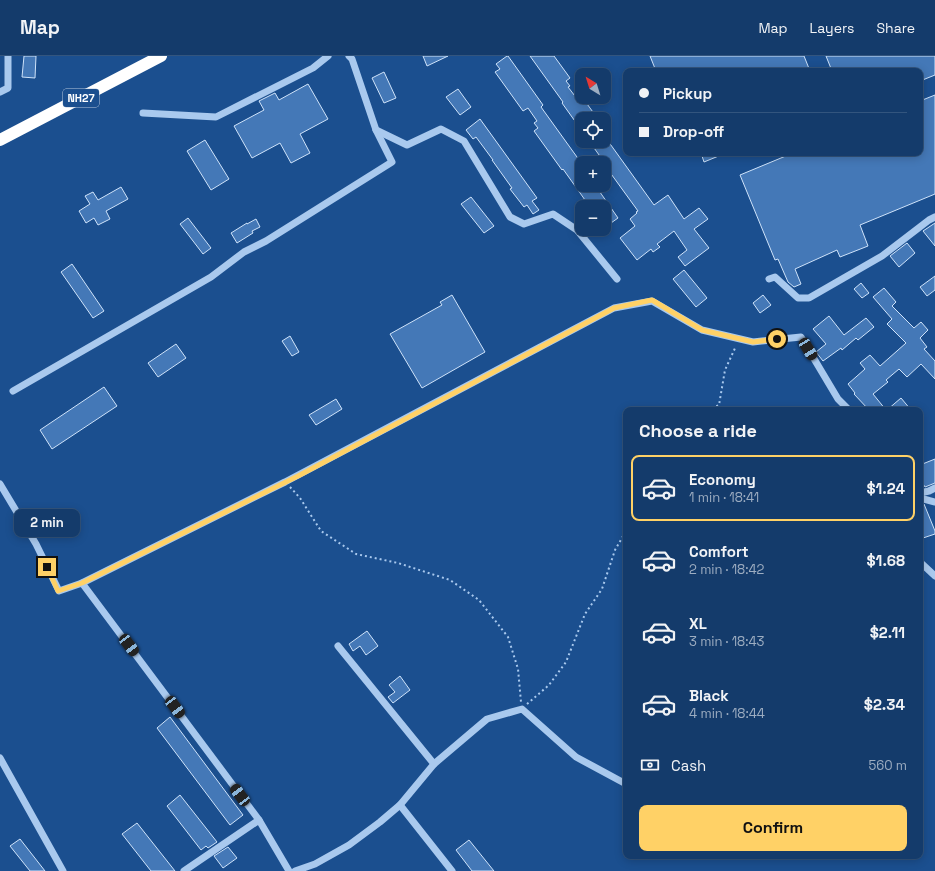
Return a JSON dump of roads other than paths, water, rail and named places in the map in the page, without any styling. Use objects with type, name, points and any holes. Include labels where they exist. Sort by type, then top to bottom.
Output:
[{"type":"highway","name":"NH27","points":[[0,140],[161,56]]},
{"type":"street","points":[[0,92],[8,88],[8,56]]},
{"type":"street","points":[[143,113],[216,117],[313,68],[328,56]]},
{"type":"street","points":[[13,391],[211,277],[244,252],[266,241],[392,162],[376,130],[352,59],[349,56]]},
{"type":"street","points":[[376,130],[407,145],[441,129],[464,141],[510,217],[524,224],[553,214],[577,230],[617,279]]},
{"type":"street","points":[[769,279],[775,277],[798,298],[809,298],[882,256],[935,217]]},
{"type":"street","points":[[0,484],[36,544],[58,591],[82,583],[285,482],[614,308],[652,300],[702,330],[753,342],[801,337],[838,399],[847,407]]},
{"type":"street","points":[[923,492],[935,488]]},
{"type":"street","points":[[923,499],[935,502]]},
{"type":"street","points":[[923,565],[935,576]]},
{"type":"street","points":[[82,583],[259,820],[289,871]]},
{"type":"street","points":[[338,646],[434,764]]},
{"type":"street","points":[[295,871],[316,864],[349,845],[380,822],[400,805],[434,764],[487,719],[522,709],[576,757],[623,782]]},
{"type":"street","points":[[0,758],[63,871]]},
{"type":"street","points":[[400,805],[452,871]]},
{"type":"street","points":[[184,871],[259,820]]}]
